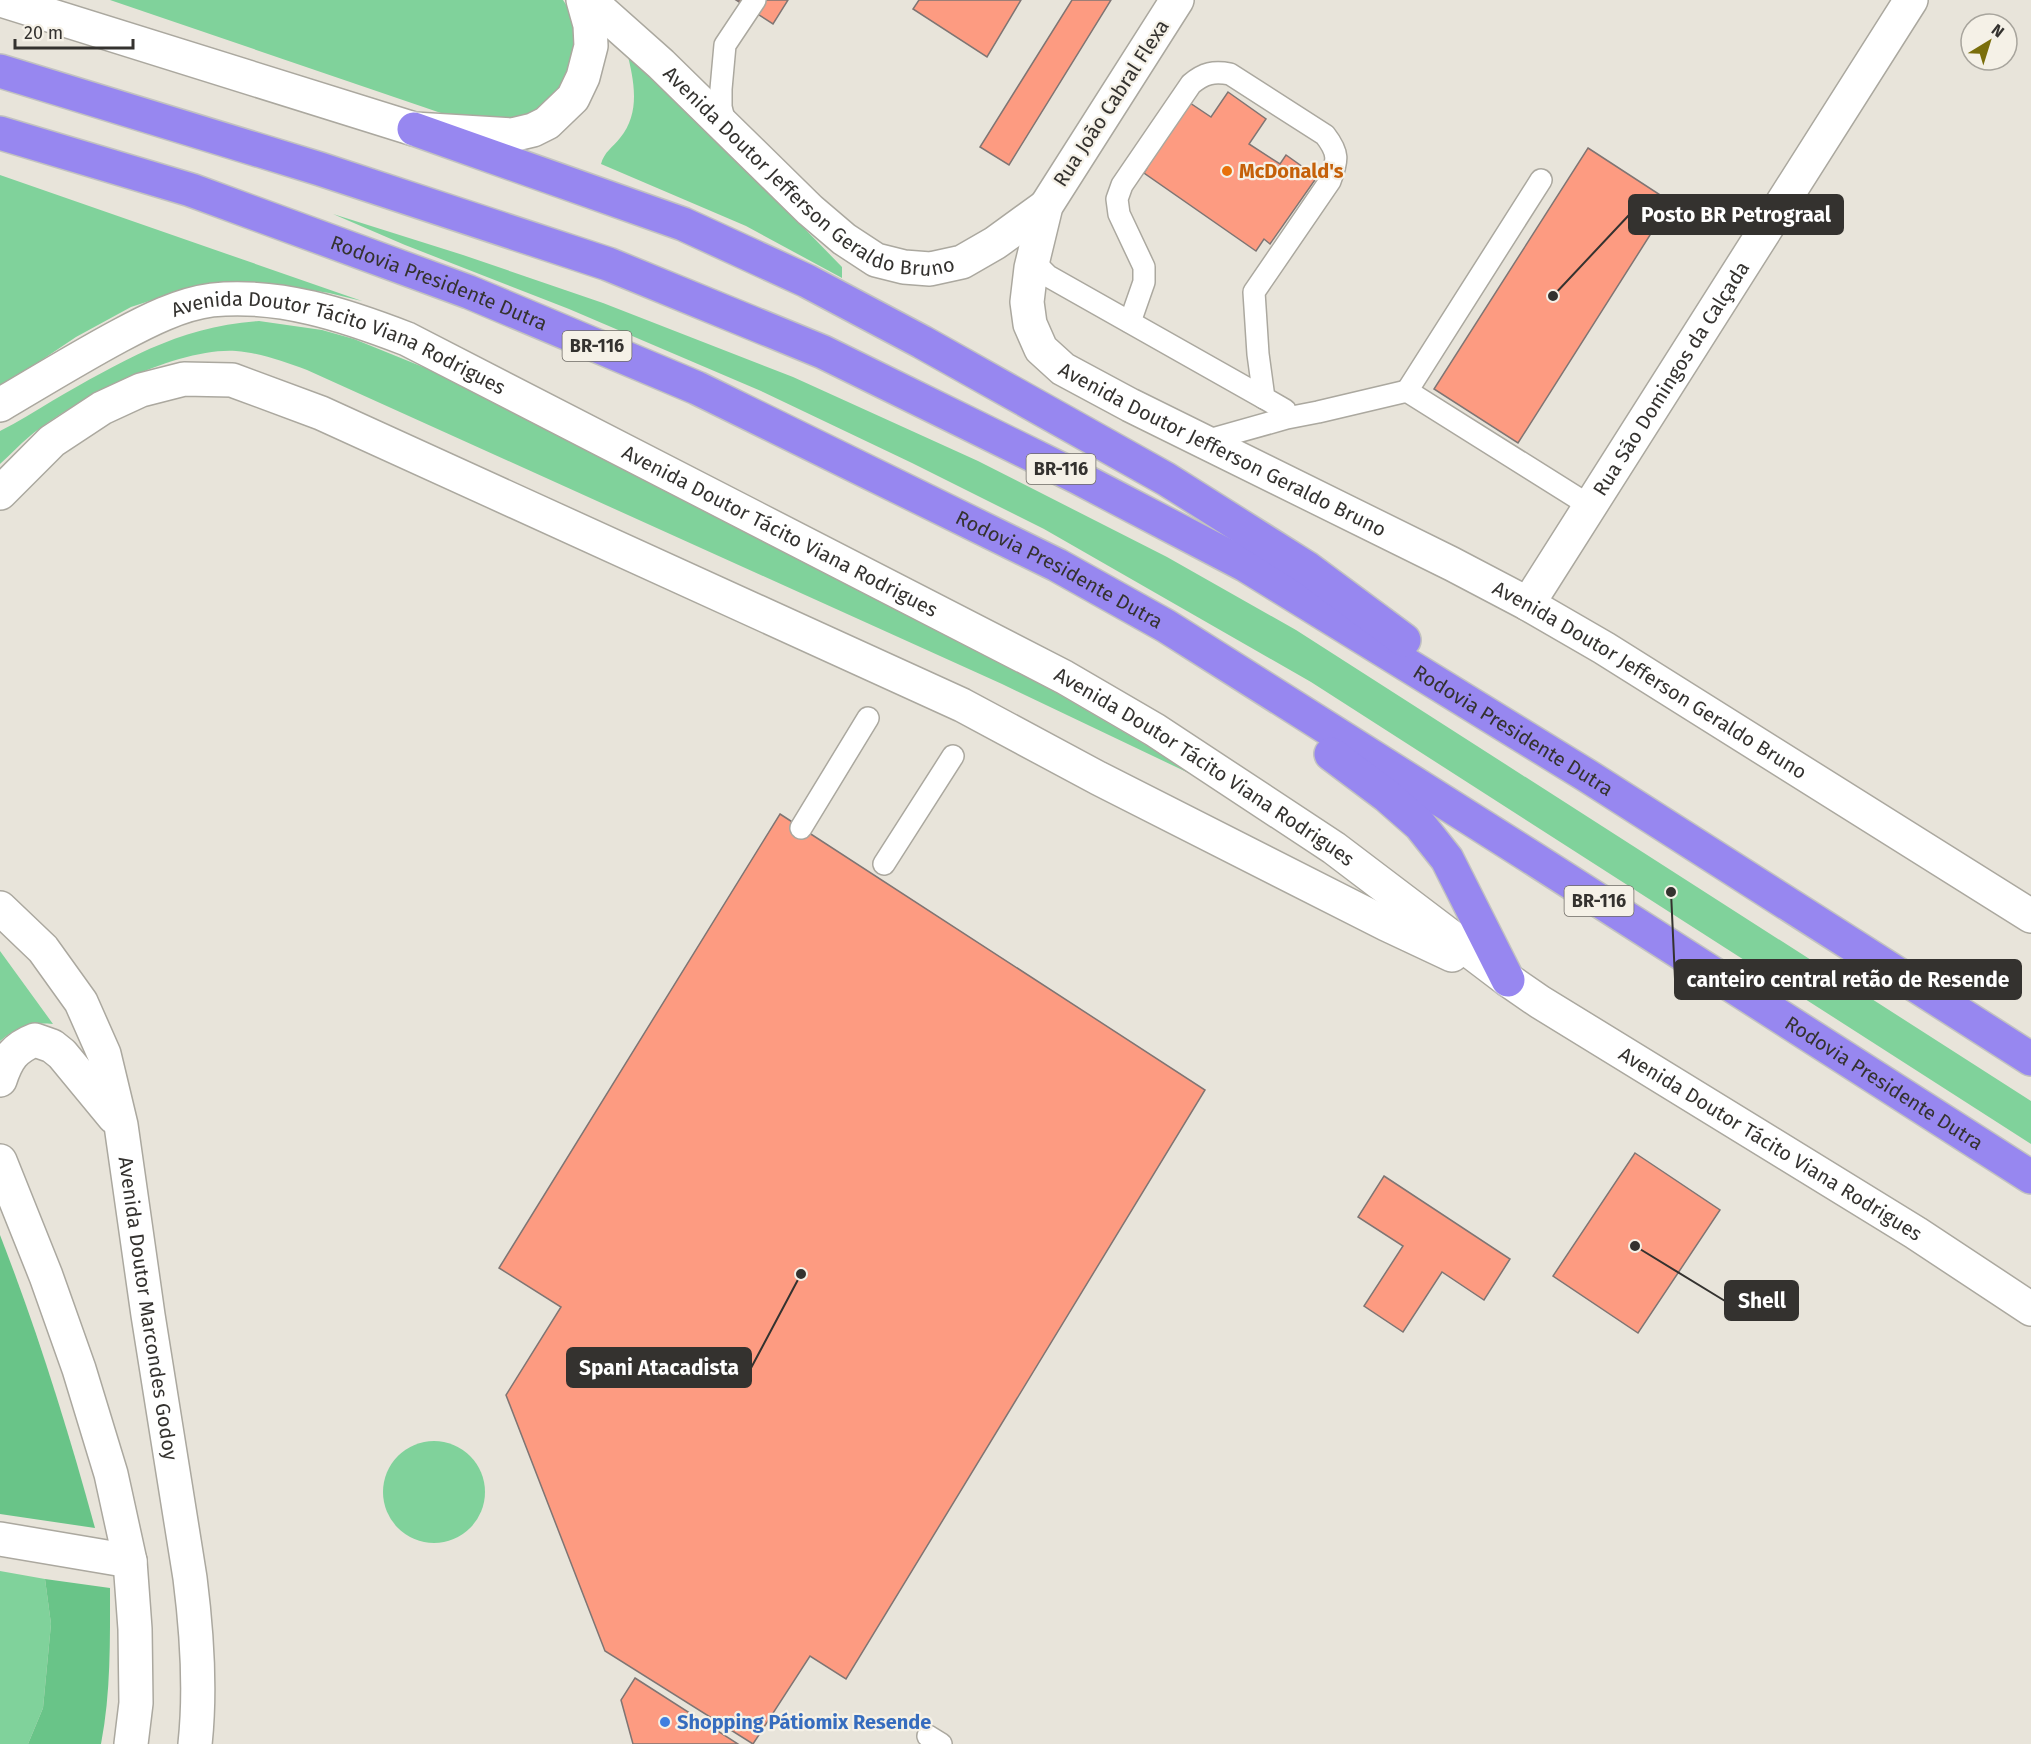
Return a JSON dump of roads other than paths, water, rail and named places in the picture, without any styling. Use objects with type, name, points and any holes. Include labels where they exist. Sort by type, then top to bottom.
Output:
[{"type":"highway","name":"Rodovia Presidente Dutra","points":[[0,71],[320,169],[608,264],[823,352],[1077,477],[1245,565],[1586,776],[2031,1059]]},
{"type":"highway","points":[[414,129],[683,224],[807,281],[922,342],[1166,479],[1307,568],[1586,776]]},
{"type":"highway","name":"Rodovia Presidente Dutra","points":[[0,133],[202,194],[469,292],[697,388],[1057,565],[1166,626],[2031,1177]]},
{"type":"highway","points":[[1166,626],[1387,796],[1420,825],[1448,859],[1508,981]]},
{"type":"main road","points":[[1,0],[414,129],[512,135],[533,130],[547,123],[573,98],[583,77],[591,46],[590,25],[582,0]]},
{"type":"main road","name":"Avenida Doutor Jefferson Geraldo Bruno","points":[[589,0],[661,64],[810,210],[843,239],[876,260],[904,267],[930,269],[962,262],[995,243],[1046,206]]},
{"type":"main road","name":"Rua João Cabral Flexa","points":[[1046,206],[1177,0]]},
{"type":"main road","name":"Rua São Domingos da Calçada","points":[[1528,604],[1911,0]]},
{"type":"main road","name":"Avenida Doutor Jefferson Geraldo Bruno","points":[[1046,206],[1031,268],[1027,302],[1030,324],[1041,349],[1063,369],[1528,604],[1604,648],[2031,916]]},
{"type":"main road","name":"Avenida Doutor Tácito Viana Rodrigues","points":[[0,405],[158,315],[209,300],[248,298],[295,304],[365,323],[407,339],[1064,677],[1155,730],[1334,848],[1508,981],[1916,1233],[2031,1309]]},
{"type":"main road","name":"Avenida Doutor Tácito Viana Rodrigues","points":[[0,493],[52,441],[102,408],[131,394],[184,379],[232,380],[242,383],[321,413],[962,705],[1098,778],[1386,924],[1508,981]]},
{"type":"main road","name":"Avenida Doutor Marcondes Godoy","points":[[0,908],[42,950],[81,1002],[104,1054],[121,1125],[148,1315],[192,1589],[199,1708],[195,1744]]},
{"type":"main road","points":[[0,1080],[10,1058],[20,1046],[35,1040],[52,1046],[62,1054],[121,1125]]},
{"type":"main road","points":[[0,1158],[46,1276],[79,1370],[111,1473],[130,1561],[135,1629],[136,1703],[130,1744]]},
{"type":"main road","points":[[0,1539],[130,1561]]},
{"type":"lane","points":[[726,129],[721,107],[725,45],[755,0]]},
{"type":"lane","points":[[1130,321],[1144,282],[1144,267],[1119,214],[1117,199],[1122,185],[1191,84],[1201,76],[1216,71],[1230,74],[1324,135],[1335,148],[1336,164],[1330,181],[1254,292],[1258,354],[1264,398]]},
{"type":"lane","points":[[1407,391],[1541,180]]},
{"type":"lane","points":[[1034,253],[1039,267],[1048,276],[1285,411]]},
{"type":"lane","points":[[1205,441],[1287,418],[1407,391],[1590,506]]},
{"type":"lane","points":[[801,828],[868,718]]},
{"type":"lane","points":[[884,864],[953,756]]},
{"type":"place","name":"McDonald's","points":[[1227,171]]},
{"type":"place","name":"Posto BR Petrograal","points":[[1553,296]]},
{"type":"place","name":"canteiro central retão de Resende","points":[[1671,892]]},
{"type":"place","name":"Shell","points":[[1635,1246]]},
{"type":"place","name":"Spani Atacadista","points":[[801,1274]]},
{"type":"place","name":"Shopping Pátiomix Resende","points":[[665,1722]]}]
